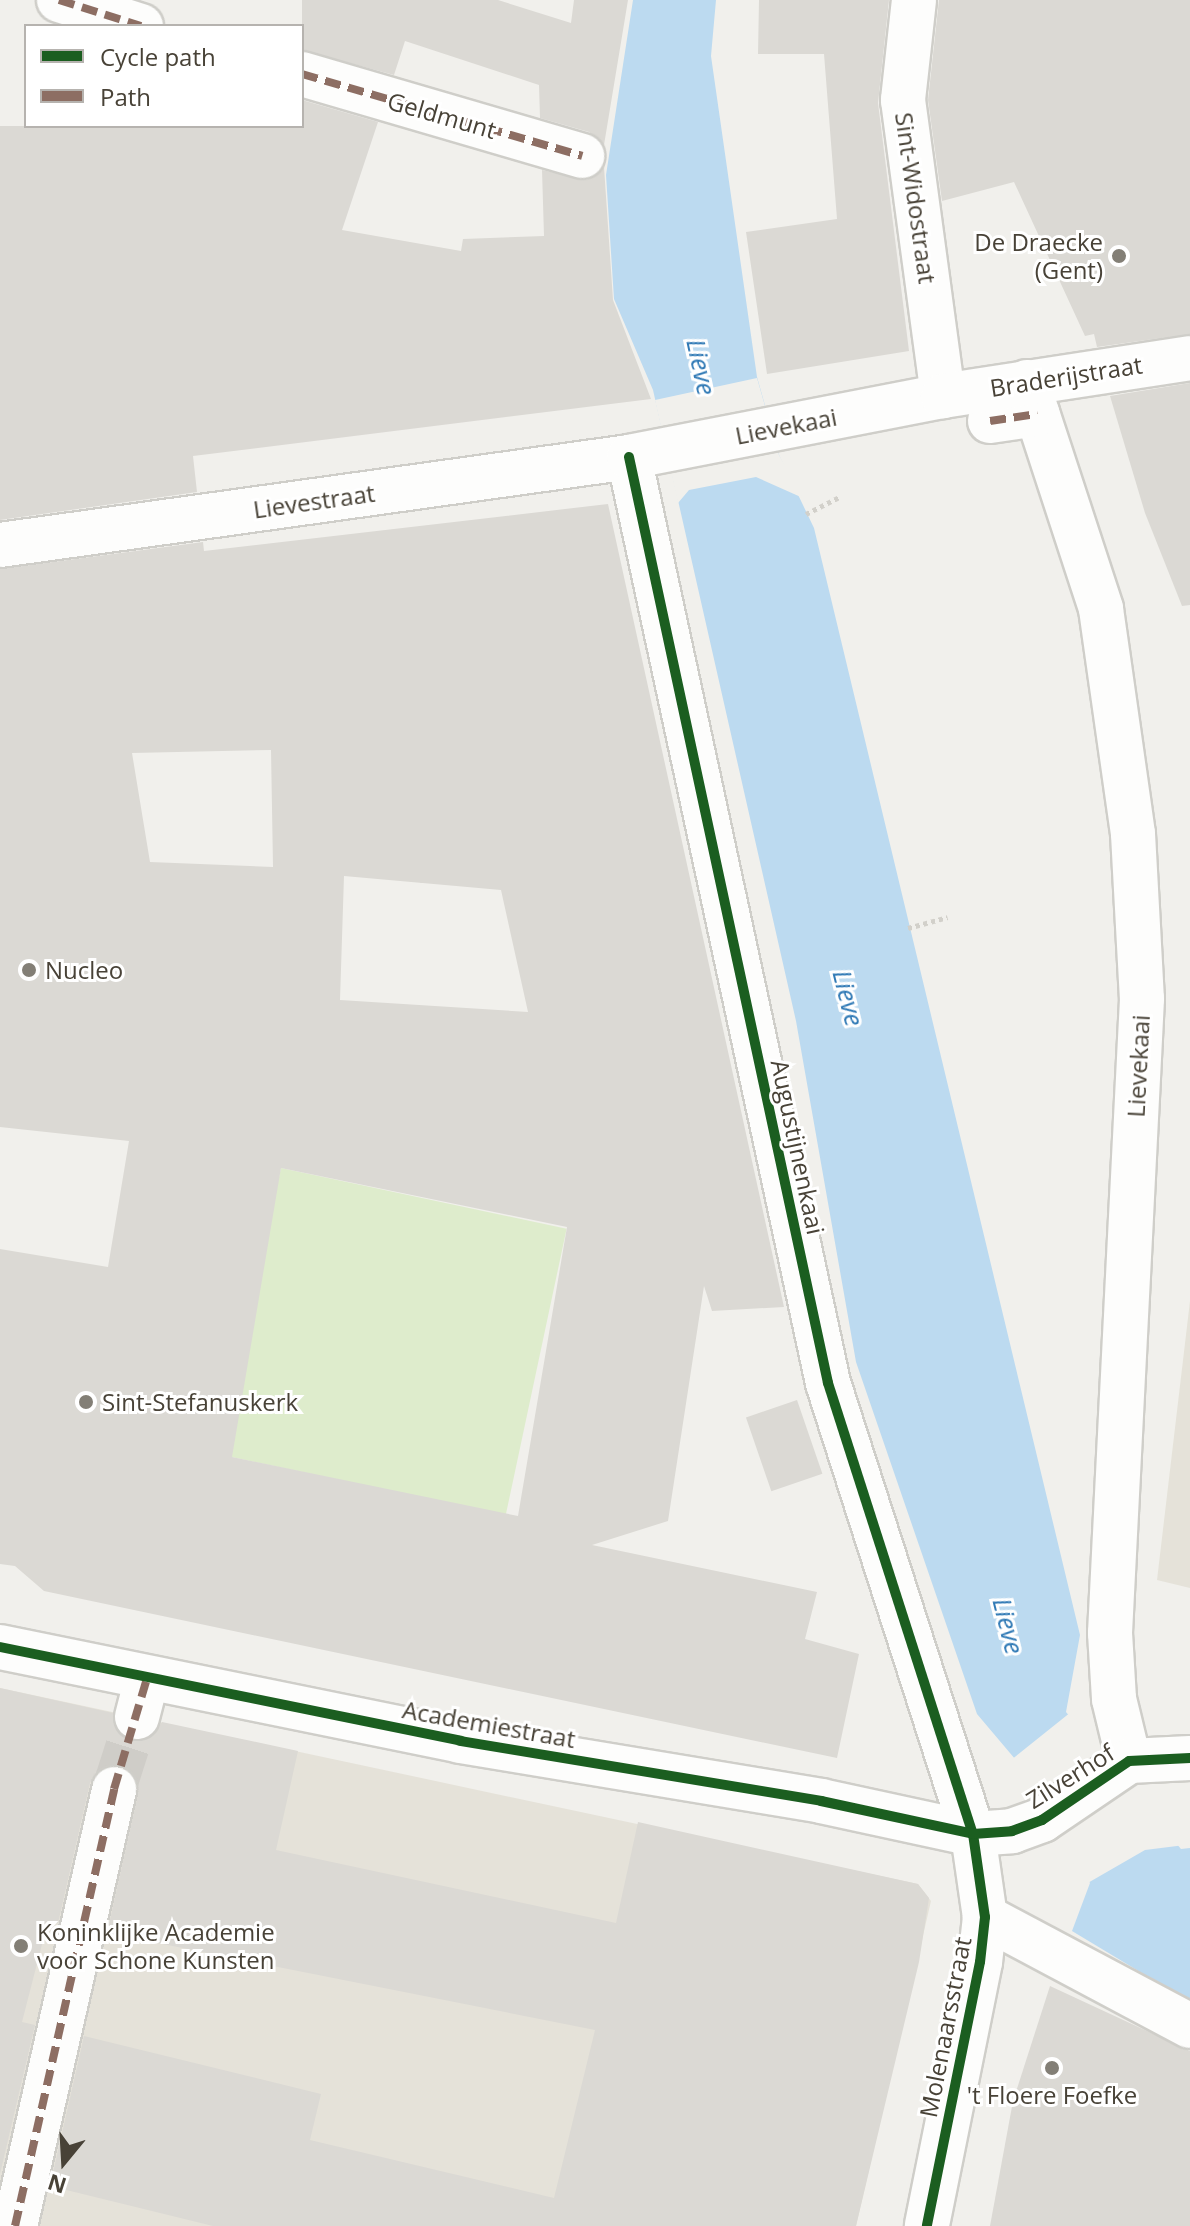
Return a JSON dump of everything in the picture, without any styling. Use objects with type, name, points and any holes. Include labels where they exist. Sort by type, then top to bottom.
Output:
[{"type":"street","points":[[59,0],[135,24]]},
{"type":"street","name":"Sint-Widostraat","points":[[914,0],[903,100],[943,396]]},
{"type":"street","name":"Geldmunt","points":[[304,75],[582,156]]},
{"type":"street","name":"Braderijstraat","points":[[943,396],[1032,398],[1190,358]]},
{"type":"street","name":"Lievekaai","points":[[647,453],[943,396]]},
{"type":"street","points":[[990,421],[1032,398]]},
{"type":"street","name":"Lievekaai","points":[[1032,398],[1101,609],[1133,834],[1142,999],[1110,1633],[1114,1699],[1124,1764]]},
{"type":"street","name":"Lievestraat","points":[[0,545],[647,453]]},
{"type":"street","name":"Augustijnenkaai","points":[[647,453],[828,1383],[973,1834]]},
{"type":"street","name":"Academiestraat","points":[[0,1647],[142,1697],[460,1741],[821,1801],[973,1834]]},
{"type":"street","name":"Zilverhof","points":[[973,1834],[1012,1831],[1042,1820],[1124,1764],[1190,1758]]},
{"type":"street","points":[[15,2226],[114,1789]]},
{"type":"street","name":"Molenaarsstraat","points":[[927,2226],[985,1917],[973,1834]]},
{"type":"street","points":[[985,1917],[1190,2026]]},
{"type":"path","points":[[806,514],[839,497]]},
{"type":"path","points":[[908,928],[948,917]]},
{"type":"shaded area","points":[[1190,1301],[1190,1588],[1157,1580]]},
{"type":"shaded area","points":[[0,1688],[918,1884],[931,1901],[856,2226],[0,2226]]},
{"type":"green space","points":[[281,1168],[567,1229],[506,1515],[220,1455]]},
{"type":"water","name":"Lieve","points":[[633,0],[716,0],[711,56],[757,377],[779,455],[814,528],[1080,1635],[1066,1712],[1181,1849],[1190,1848],[1190,2002],[1072,1931],[1090,1883],[1021,1766],[977,1714],[856,1362],[796,1021],[653,390],[614,299],[606,175]]},
{"type":"pier","points":[[757,378],[779,455],[803,498],[756,477],[689,490],[678,503],[655,400]]},
{"type":"pier","points":[[1071,1712],[1185,1845],[1145,1850],[1086,1884],[1011,1760]]},
{"type":"building","points":[[302,0],[498,0],[571,23],[574,0],[628,0],[604,145],[589,132],[540,118],[539,85],[405,41],[394,75],[304,51]]},
{"type":"building","points":[[759,0],[889,0],[878,103],[909,351],[767,374],[746,232],[837,219],[824,54],[758,54]]},
{"type":"building","points":[[939,0],[1190,0],[1190,334],[1097,347],[1094,334],[1085,336],[1014,182],[942,201],[928,100]]},
{"type":"building","points":[[304,101],[378,122],[342,230],[461,251],[463,239],[544,236],[542,170],[587,180],[604,167],[613,300],[651,399],[193,456],[197,492],[0,520],[0,126],[304,128]]},
{"type":"building","points":[[1190,383],[1190,605],[1182,606],[1145,513],[1110,396]]},
{"type":"building","points":[[608,504],[784,1307],[712,1311],[704,1286],[668,1521],[592,1545],[817,1592],[805,1639],[859,1654],[837,1758],[44,1591],[15,1566],[0,1564],[0,1249],[108,1267],[129,1141],[0,1127],[0,569],[203,542],[204,551]],"holes":[[[271,750],[273,867],[150,862],[132,753]],[[344,876],[501,890],[528,1012],[340,1000]],[[281,1168],[567,1227],[518,1516],[232,1457]]]},
{"type":"building","points":[[797,1400],[822,1474],[771,1491],[746,1418]]},
{"type":"building","points":[[0,1688],[113,1713],[119,1734],[132,1741],[154,1735],[162,1722],[298,1751],[276,1850],[616,1923],[638,1822],[918,1884],[929,1898],[919,1962],[856,2226],[213,2226],[50,2186],[84,2036],[321,2094],[310,2140],[554,2198],[595,2030],[107,1933],[138,1794],[131,1771],[119,1765],[96,1772],[90,1783],[58,1923],[48,1921],[22,2022],[35,2025],[0,2174]]},
{"type":"building","points":[[1050,1986],[1190,2051],[1190,2226],[990,2226],[1013,2101]]},
{"type":"tunnel","points":[[114,1789],[137,1717]]},
{"type":"marked path","points":[[59,0],[135,24]]},
{"type":"marked path","points":[[304,75],[582,156]]},
{"type":"marked path","points":[[990,421],[1037,414]]},
{"type":"marked path","points":[[15,2226],[114,1789],[147,1678]]},
{"type":"cycle path","points":[[629,457],[828,1383],[973,1834],[985,1917],[980,1962],[927,2226]]},
{"type":"cycle path","points":[[0,1647],[460,1741],[821,1801],[973,1834],[1012,1831],[1042,1820],[1129,1761],[1190,1758]]},
{"type":"place","name":"De Draecke (Gent)","points":[[1119,256]]},
{"type":"place","name":"Nucleo","points":[[29,970]]},
{"type":"place","name":"Sint-Stefanuskerk","points":[[86,1402]]},
{"type":"place","name":"Koninklijke Academie voor Schone Kunsten","points":[[21,1946]]},
{"type":"place","name":"'t Floere Foefke","points":[[1052,2068]]}]
